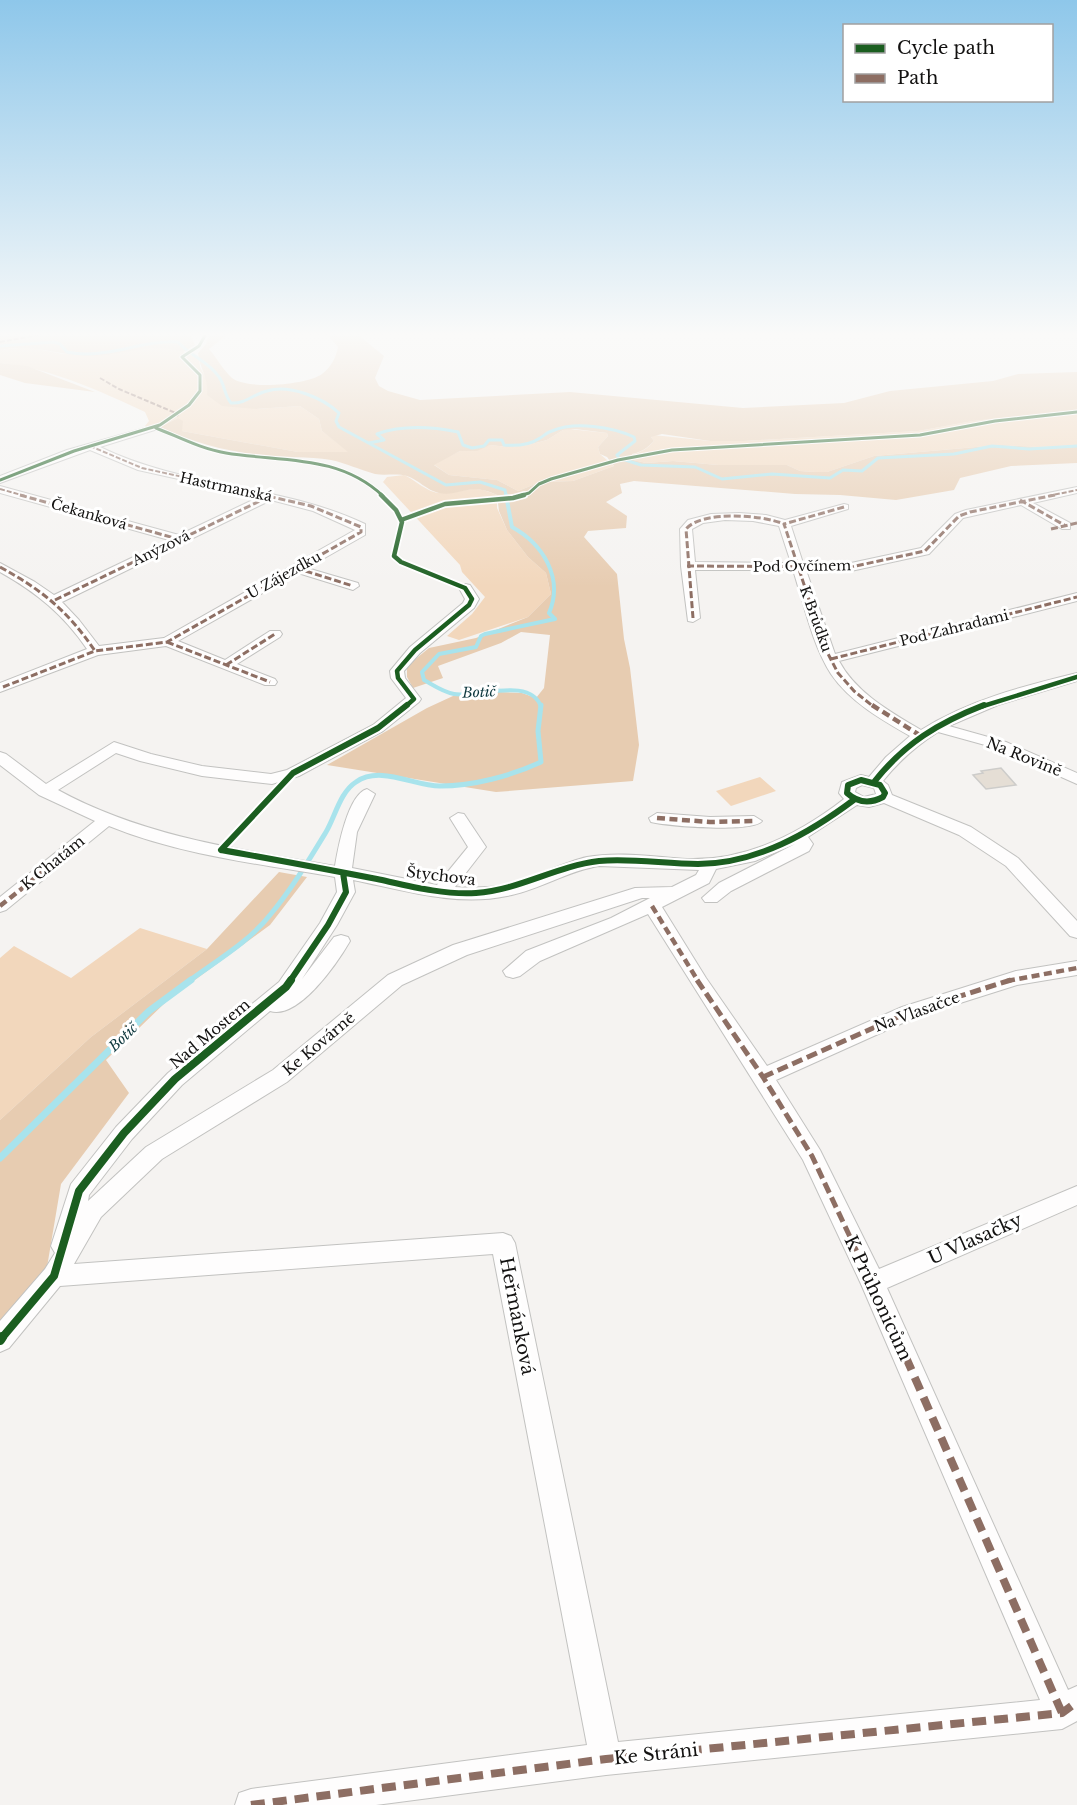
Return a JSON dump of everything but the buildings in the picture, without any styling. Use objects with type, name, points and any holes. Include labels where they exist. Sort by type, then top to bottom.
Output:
[{"type":"street","points":[[0,480],[90,446],[156,428]]},
{"type":"street","name":"Hastrmanská","points":[[90,446],[114,457],[167,474],[310,506],[361,527]]},
{"type":"street","name":"Čekanková","points":[[0,489],[178,539]]},
{"type":"street","name":"Pod Ovčínem","points":[[687,566],[851,567],[925,551],[959,516],[970,512],[1077,490]]},
{"type":"street","name":"Anýzová","points":[[56,600],[268,496]]},
{"type":"street","points":[[1020,500],[1071,524]]},
{"type":"street","points":[[693,618],[687,566],[686,529],[694,521],[706,518],[767,518],[784,524],[844,507]]},
{"type":"street","name":"K Brůdku","points":[[784,524],[825,648],[838,673],[854,692],[885,715],[921,736]]},
{"type":"street","points":[[1051,529],[1071,524]]},
{"type":"street","name":"U Zájezdku","points":[[0,688],[95,651],[167,642],[361,532],[361,527]]},
{"type":"street","points":[[0,567],[56,600],[82,630],[95,651]]},
{"type":"street","points":[[296,568],[353,586]]},
{"type":"street","points":[[45,792],[114,747],[146,758],[202,771],[261,779],[281,778],[293,773],[378,728],[414,699],[398,678],[397,672],[415,650],[469,605],[472,599],[465,588]]},
{"type":"street","name":"Pod Zahradami","points":[[831,659],[1077,597]]},
{"type":"street","points":[[226,665],[275,634]]},
{"type":"street","name":"U Zájezdku","points":[[167,642],[270,682]]},
{"type":"street","points":[[874,782],[890,762],[921,736],[936,727],[976,708],[1077,677]]},
{"type":"street","name":"Na Rovině","points":[[936,727],[1001,745],[1077,779]]},
{"type":"street","name":"Štychova","points":[[0,758],[45,792],[106,820],[151,835],[337,872],[474,894],[509,890],[573,867],[599,861],[710,864],[744,860],[834,815],[855,799]]},
{"type":"street","points":[[883,797],[883,789],[874,782],[861,780],[850,783],[846,789],[855,799],[868,802],[883,797],[965,831],[1012,862],[1077,932]]},
{"type":"street","name":"Nad Mostem","points":[[54,1276],[79,1191],[124,1133],[175,1079],[286,987],[328,926],[346,892],[337,872],[349,832],[367,794]]},
{"type":"street","points":[[443,890],[477,847],[458,818]]},
{"type":"street","points":[[657,818],[710,822],[754,821]]},
{"type":"street","name":"K Chatám","points":[[0,906],[106,820]]},
{"type":"street","points":[[711,898],[725,887],[803,847],[804,844],[797,834]]},
{"type":"street","name":"Ke Kovárně","points":[[0,1340],[54,1276],[93,1210],[154,1153],[280,1076],[395,980],[459,950],[641,892],[672,893],[703,879],[710,864]]},
{"type":"street","points":[[513,971],[533,956],[652,906],[672,893]]},
{"type":"street","name":"K Průhonicům","points":[[652,906],[699,983],[763,1077],[812,1156],[1069,1708]]},
{"type":"street","points":[[252,1014],[274,1007],[303,991],[316,978],[341,941]]},
{"type":"street","name":"Na Vlasačce","points":[[763,1077],[909,1012],[1016,978],[1077,968]]},
{"type":"street","name":"U Vlasačky","points":[[873,1283],[1077,1195]]},
{"type":"street","name":"Heřmánková","points":[[54,1276],[503,1243],[606,1759]]},
{"type":"street","name":"Ke Stráni","points":[[251,1805],[606,1759],[1069,1708]]},
{"type":"shaded area","points":[[148,418],[178,418],[160,427],[145,426],[149,421]]},
{"type":"shaded area","points":[[178,418],[318,418],[322,431],[349,452],[298,452],[182,431]]},
{"type":"shaded area","points":[[178,418],[183,421],[182,431],[298,452],[348,452],[322,431],[319,419],[999,418],[918,431],[744,441],[710,441],[662,434],[651,437],[654,441],[649,446],[632,454],[633,460],[646,463],[673,461],[718,465],[787,465],[800,471],[827,472],[874,456],[999,445],[1039,447],[1077,445],[1077,463],[1011,466],[960,478],[954,490],[896,500],[634,481],[620,484],[622,493],[606,502],[627,516],[626,528],[588,531],[584,537],[617,574],[639,745],[633,781],[496,792],[327,765],[427,708],[453,696],[499,692],[522,693],[536,698],[544,688],[550,635],[521,632],[501,643],[438,666],[443,678],[413,688],[407,677],[407,666],[429,648],[476,638],[528,617],[551,594],[546,573],[528,557],[507,530],[499,511],[497,495],[479,489],[439,493],[407,476],[375,474],[331,460],[270,456],[223,449],[197,442],[160,427]],"holes":[[[575,429],[607,433],[608,436],[598,447],[600,454],[607,457],[614,466],[573,481],[540,482],[518,491],[497,480],[449,475],[434,465],[460,451],[477,451],[490,445],[508,447],[528,445],[547,440],[563,430]]]},
{"type":"shaded area","points":[[999,418],[1077,418],[1077,445],[1039,447],[999,445],[874,456],[827,472],[800,471],[787,465],[718,465],[673,461],[646,463],[633,460],[632,455],[651,444],[654,441],[651,437],[653,435],[710,441],[744,441],[918,431]]},
{"type":"shaded area","points":[[569,429],[607,433],[608,436],[598,447],[600,454],[614,466],[573,481],[540,482],[518,491],[497,480],[449,475],[433,464],[460,451],[490,445],[508,447],[528,445],[547,440]]},
{"type":"shaded area","points":[[404,475],[426,489],[436,492],[449,493],[480,489],[497,495],[497,508],[507,530],[528,557],[546,573],[551,594],[528,617],[459,640],[447,636],[472,614],[485,597],[462,572],[460,565],[383,482],[387,477]]},
{"type":"shaded area","points":[[760,777],[776,791],[731,806],[716,791]]},
{"type":"shaded area","points":[[279,872],[307,877],[270,925],[169,999],[106,1060],[129,1093],[61,1184],[45,1279],[0,1329],[0,1120],[91,1037],[207,949]]},
{"type":"shaded area","points":[[140,928],[207,949],[91,1037],[0,1120],[0,958],[14,946],[71,978]]},
{"type":"waterway","name":"Botič","points":[[337,418],[339,427],[446,485],[480,482],[505,490],[506,496]]},
{"type":"waterway","points":[[369,443],[384,440],[377,434],[397,429],[418,428],[458,432],[463,445],[472,448],[484,446],[489,440],[502,440],[504,445],[518,445],[532,442],[561,428],[593,426],[615,430],[634,437],[635,441],[617,455],[619,458],[641,465],[695,467],[722,479],[772,474],[830,478],[843,470],[862,471],[878,458],[954,454],[992,446],[1029,449],[1077,446]]},
{"type":"waterway","name":"Botič","points":[[506,495],[512,527],[533,543],[548,563],[554,587],[549,613],[555,619],[485,634],[481,636],[476,647],[439,654],[422,672],[424,680],[450,693],[515,690],[526,692],[535,698],[541,707]]},
{"type":"waterway","name":"Botič","points":[[189,981],[262,925],[313,853],[350,786],[365,777],[376,775],[430,785],[453,786],[505,776],[529,767],[541,762],[538,731],[541,707]]},
{"type":"waterway","name":"Botič","points":[[0,1158],[149,1011],[191,980]]},
{"type":"marked path","points":[[3,687],[95,651],[167,642],[361,532],[361,527],[311,506],[170,476],[115,458],[90,446]]},
{"type":"marked path","points":[[0,489],[178,539]]},
{"type":"marked path","points":[[687,566],[851,567],[925,551],[959,516],[970,512],[1077,490]]},
{"type":"marked path","points":[[55,600],[268,497]]},
{"type":"marked path","points":[[1020,500],[1066,526]]},
{"type":"marked path","points":[[844,507],[784,524],[825,648],[838,673],[854,691],[885,715],[921,736]]},
{"type":"marked path","points":[[693,618],[686,529],[689,525],[700,519],[725,517],[753,517],[784,524]]},
{"type":"marked path","points":[[1051,529],[1077,523]]},
{"type":"marked path","points":[[0,567],[30,584],[54,602],[74,622],[95,651]]},
{"type":"marked path","points":[[296,568],[353,586]]},
{"type":"marked path","points":[[831,659],[1077,597]]},
{"type":"marked path","points":[[226,665],[275,634]]},
{"type":"marked path","points":[[167,642],[270,682]]},
{"type":"marked path","points":[[657,818],[710,822],[754,821]]},
{"type":"marked path","points":[[0,906],[70,850]]},
{"type":"marked path","points":[[652,906],[699,983],[763,1077],[812,1156],[873,1283],[1062,1713]]},
{"type":"marked path","points":[[763,1077],[909,1012],[1016,978],[1077,968]]},
{"type":"marked path","points":[[251,1805],[606,1759],[1062,1713],[1077,1702]]},
{"type":"cycle path","points":[[0,480],[74,451],[143,432],[173,418]]},
{"type":"cycle path","points":[[401,520],[445,504],[513,498],[529,493],[539,484],[551,479],[618,460],[672,450],[920,435],[1020,418]]},
{"type":"cycle path","points":[[156,428],[216,451],[312,462],[333,466],[353,474],[371,485],[400,516],[402,526],[394,556],[401,562],[465,588],[472,599],[469,605],[415,650],[397,671],[398,678],[414,699],[378,728],[293,773],[221,850]]},
{"type":"cycle path","points":[[874,782],[891,760],[913,741],[938,726],[993,702],[1077,677]]},
{"type":"cycle path","points":[[861,780],[880,785],[885,793],[883,797],[869,802],[860,801],[847,793],[848,785],[861,780]]},
{"type":"cycle path","points":[[221,850],[434,890],[476,893],[508,888],[568,867],[599,861],[627,860],[698,864],[729,862],[787,841],[825,820],[855,799]]},
{"type":"cycle path","points":[[0,1340],[54,1276],[79,1191],[124,1133],[175,1079],[286,987],[328,925],[346,892],[343,873]]}]
